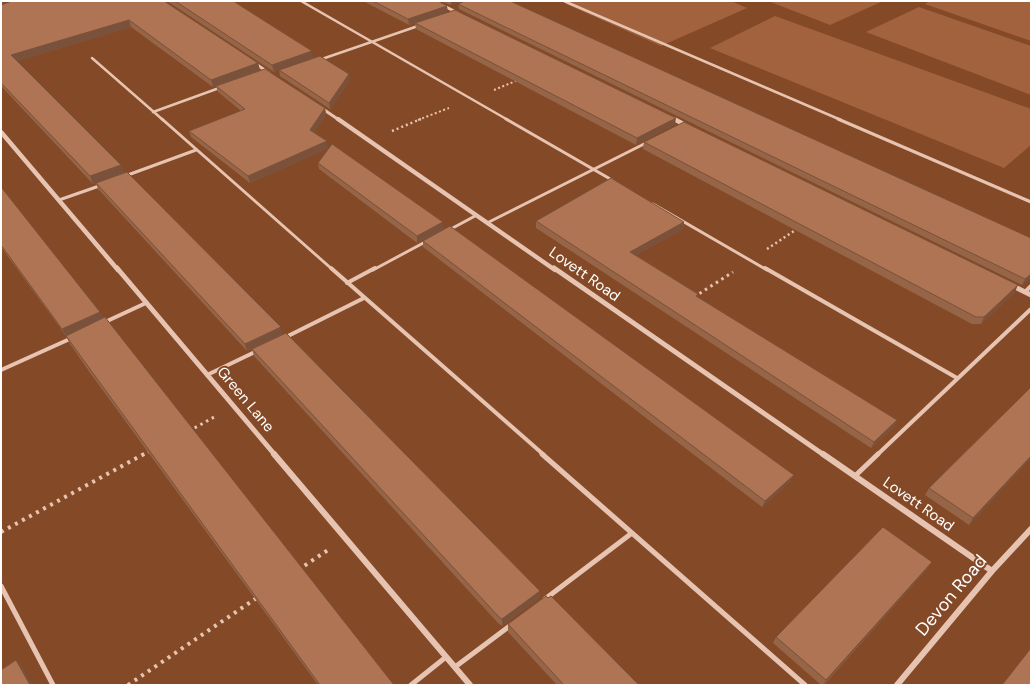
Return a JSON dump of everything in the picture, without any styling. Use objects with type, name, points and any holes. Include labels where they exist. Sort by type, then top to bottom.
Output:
[{"type":"street","points":[[434,1],[464,16]]},
{"type":"street","points":[[250,60],[274,75]]},
{"type":"street","name":"Lovett Road","points":[[313,103],[992,571]]},
{"type":"street","points":[[665,115],[692,128]]},
{"type":"street","name":"Green Lane","points":[[1,132],[470,685]]},
{"type":"street","points":[[1007,283],[1031,295]]},
{"type":"street","name":"Devon Road","points":[[897,685],[992,571],[1031,529]]},
{"type":"lane","points":[[301,1],[613,180]]},
{"type":"lane","points":[[564,1],[1031,202]]},
{"type":"lane","points":[[450,9],[458,7]]},
{"type":"lane","points":[[447,16],[456,12]]},
{"type":"lane","points":[[319,60],[419,26]]},
{"type":"lane","points":[[92,58],[805,685]]},
{"type":"lane","points":[[258,74],[266,71]]},
{"type":"lane","points":[[153,112],[223,87]]},
{"type":"lane","points":[[674,128],[683,124]]},
{"type":"lane","points":[[487,223],[657,138]]},
{"type":"lane","points":[[123,177],[196,150]]},
{"type":"lane","points":[[59,200],[105,184]]},
{"type":"lane","points":[[647,200],[957,378]]},
{"type":"lane","points":[[441,234],[475,216]]},
{"type":"lane","points":[[347,283],[433,238]]},
{"type":"lane","points":[[1025,292],[1031,286]]},
{"type":"lane","points":[[277,341],[364,298]]},
{"type":"lane","points":[[101,324],[146,303]]},
{"type":"lane","points":[[855,476],[1031,309]]},
{"type":"lane","points":[[1,370],[74,337]]},
{"type":"lane","points":[[208,375],[260,349]]},
{"type":"lane","points":[[540,603],[632,533]]},
{"type":"lane","points":[[1,586],[53,685]]},
{"type":"lane","points":[[455,667],[517,620]]},
{"type":"lane","points":[[411,685],[446,657]]},
{"type":"path","points":[[368,141],[524,77]]},
{"type":"path","points":[[182,434],[234,406]]},
{"type":"path","points":[[1,532],[156,448]]},
{"type":"path","points":[[289,576],[346,538]]},
{"type":"path","points":[[128,685],[265,592]]},
{"type":"shaded area","points":[[574,1],[731,1],[747,8],[661,46],[566,4]]},
{"type":"shaded area","points":[[768,1],[883,1],[830,25]]},
{"type":"shaded area","points":[[930,1],[1031,1],[1031,41],[925,4]]},
{"type":"shaded area","points":[[919,7],[1031,46],[1031,95],[866,32]]},
{"type":"shaded area","points":[[775,16],[1031,109],[1031,145],[1004,168],[710,48]]},
{"type":"building","points":[[12,1],[164,1],[258,63],[211,80],[129,20],[11,55],[121,165],[90,176],[1,83],[1,5]]},
{"type":"building","points":[[175,1],[233,1],[312,51],[272,65]]},
{"type":"building","points":[[373,1],[438,1],[447,6],[408,19]]},
{"type":"building","points":[[465,1],[510,1],[1031,238],[1031,274],[1025,279],[458,4]]},
{"type":"building","points":[[455,10],[676,118],[637,138],[415,23]]},
{"type":"building","points":[[320,56],[349,74],[329,103],[279,70]]},
{"type":"building","points":[[265,69],[325,108],[310,130],[327,141],[248,176],[189,131],[245,109],[216,86]]},
{"type":"building","points":[[684,122],[1018,285],[984,317],[976,317],[644,142]]},
{"type":"building","points":[[332,144],[443,222],[417,236],[318,163]]},
{"type":"building","points":[[127,172],[281,327],[245,344],[96,183]]},
{"type":"building","points":[[611,178],[684,222],[630,252],[698,294],[696,296],[897,420],[874,442],[536,221]]},
{"type":"building","points":[[1,187],[100,312],[62,329],[1,245]]},
{"type":"building","points":[[450,226],[794,475],[765,501],[423,241]]},
{"type":"building","points":[[105,317],[394,685],[320,685],[66,336]]},
{"type":"building","points":[[286,333],[540,591],[502,619],[498,616],[252,349]]},
{"type":"building","points":[[1031,387],[1031,456],[973,518],[929,488]]},
{"type":"building","points":[[883,527],[932,562],[826,680],[776,637]]},
{"type":"building","points":[[546,596],[548,598],[551,596],[639,685],[564,685],[508,624]]},
{"type":"building","points":[[1031,648],[1031,685],[1002,685]]},
{"type":"building","points":[[16,660],[30,685],[1,685],[1,670]]}]
